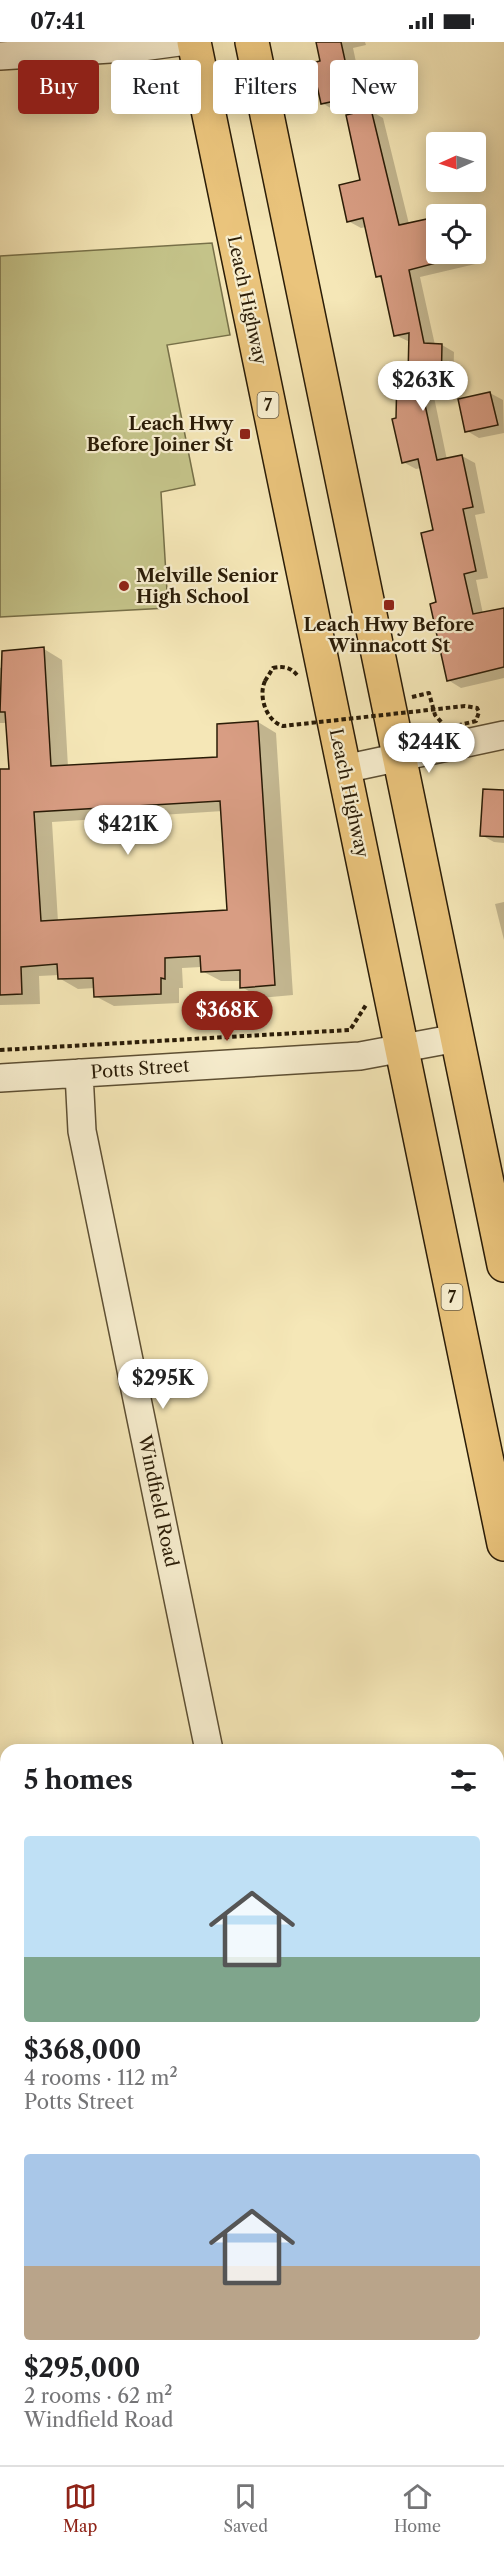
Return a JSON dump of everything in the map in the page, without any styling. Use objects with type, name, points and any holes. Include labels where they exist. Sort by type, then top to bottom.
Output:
[{"type":"highway","name":"Leach Highway","points":[[194,42],[504,1544]]},
{"type":"highway","points":[[252,42],[414,754],[457,1038],[504,1265]]},
{"type":"street","points":[[0,56],[142,47],[179,42]]},
{"type":"street","points":[[344,769],[504,735]]},
{"type":"street","name":"Potts Street","points":[[0,1078],[331,1058],[401,1049],[457,1038]]},
{"type":"street","name":"Windfield Road","points":[[79,1073],[82,1131],[208,1744]]},
{"type":"path","points":[[302,683],[297,674],[285,667],[273,668],[265,681],[263,694],[266,710],[274,721],[283,726],[465,706],[477,708],[479,712],[476,721],[455,726],[444,725],[439,721],[429,693],[410,697],[416,719],[423,727],[414,754]]},
{"type":"path","points":[[310,717],[312,729]]},
{"type":"path","points":[[0,1050],[350,1030],[371,998]]},
{"type":"shaded area","points":[[212,243],[230,335],[167,345],[195,485],[161,492],[168,608],[0,617],[0,256]]},
{"type":"building","points":[[316,42],[341,42],[345,60],[330,60],[330,102],[321,104],[318,90],[318,62],[320,61]]},
{"type":"building","points":[[372,114],[399,225],[426,219],[426,264],[432,264],[409,270],[424,343],[442,344],[441,392],[422,391],[437,460],[462,455],[473,507],[463,509],[476,571],[464,574],[473,614],[504,608],[504,667],[447,681],[430,604],[436,602],[421,533],[433,530],[418,459],[402,463],[392,419],[396,418],[397,374],[408,375],[409,333],[394,336],[381,276],[376,277],[363,218],[347,222],[339,185],[360,180],[346,115]]},
{"type":"building","points":[[490,392],[498,425],[465,432],[458,399]]},
{"type":"building","points":[[44,647],[51,766],[217,757],[217,724],[258,721],[275,985],[240,988],[240,970],[201,972],[200,956],[165,958],[165,979],[161,978],[161,994],[94,997],[93,978],[58,979],[57,964],[21,967],[22,994],[0,995],[0,769],[9,769],[5,712],[0,712],[2,651]],"holes":[[[220,801],[227,910],[41,921],[34,812]]]},
{"type":"building","points":[[483,789],[504,790],[504,837],[480,836]]},
{"type":"place","name":"Leach Hwy Before Joiner St","points":[[245,434]]},
{"type":"place","name":"Melville Senior High School","points":[[124,586]]},
{"type":"place","name":"Leach Hwy Before Winnacott St","points":[[389,605]]}]
